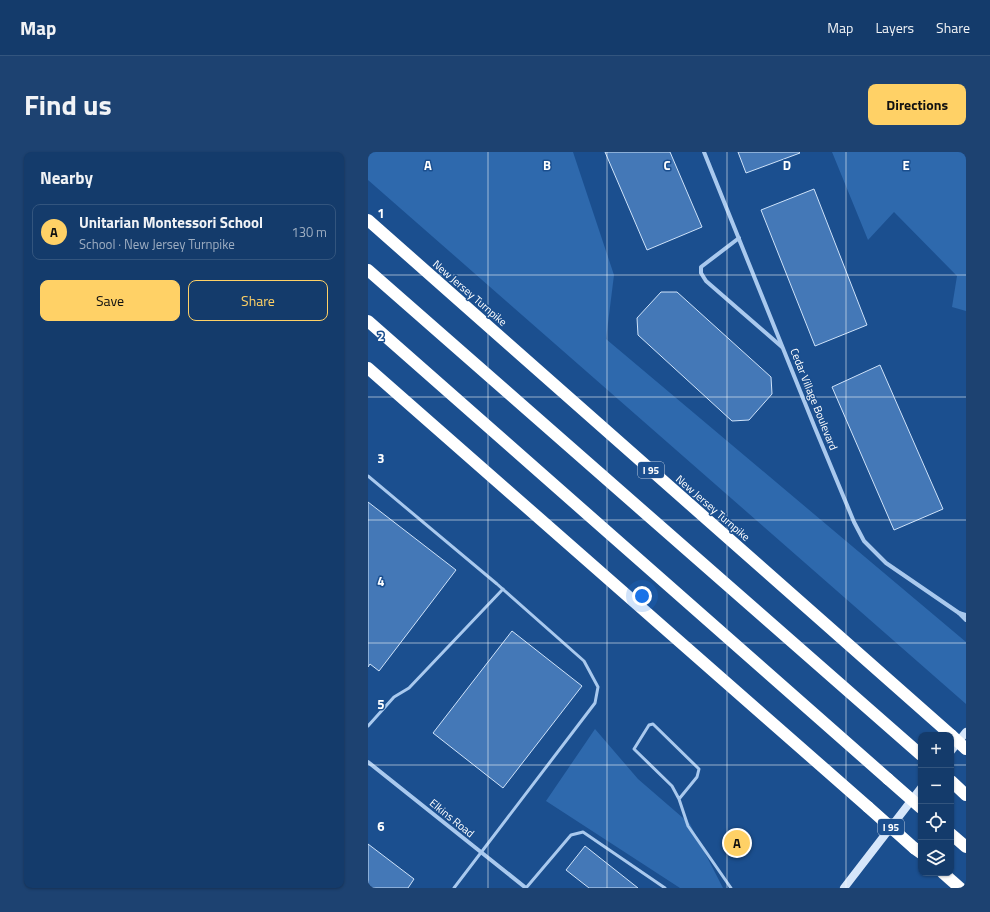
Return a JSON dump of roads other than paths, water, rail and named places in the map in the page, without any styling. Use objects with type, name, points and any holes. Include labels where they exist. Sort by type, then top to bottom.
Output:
[{"type":"highway","name":"New Jersey Turnpike","points":[[368,220],[948,732]]},
{"type":"highway","points":[[368,270],[917,751]]},
{"type":"highway","points":[[368,321],[918,805]]},
{"type":"highway","name":"I 95","points":[[368,368],[918,850]]},
{"type":"highway","name":"New Jersey Turnpike","points":[[954,738],[966,749]]},
{"type":"highway","points":[[954,837],[966,847]]},
{"type":"highway","points":[[946,876],[960,888]]},
{"type":"street","name":"Cedar Village Boulevard","points":[[704,152],[854,522],[864,541],[886,563],[959,613],[966,620]]},
{"type":"street","points":[[738,238],[701,267],[701,272],[706,281],[783,347]]},
{"type":"street","name":"Cedar Village Boulevard","points":[[959,613],[966,615]]},
{"type":"street","points":[[954,746],[966,732]]},
{"type":"street","name":"Elkins Road","points":[[368,762],[526,888]]},
{"type":"street","points":[[844,888],[918,792]]},
{"type":"lane","points":[[368,476],[503,589],[584,661],[598,688],[596,703],[454,888]]},
{"type":"lane","points":[[368,726],[394,697],[409,688],[503,589]]},
{"type":"lane","points":[[679,799],[697,777],[699,769],[653,724],[649,725],[634,749],[672,786],[679,799],[688,826],[731,888]]},
{"type":"lane","points":[[526,888],[572,835],[583,832],[665,888]]},
{"type":"place","name":"Unitarian Montessori School","points":[[737,843]]}]
